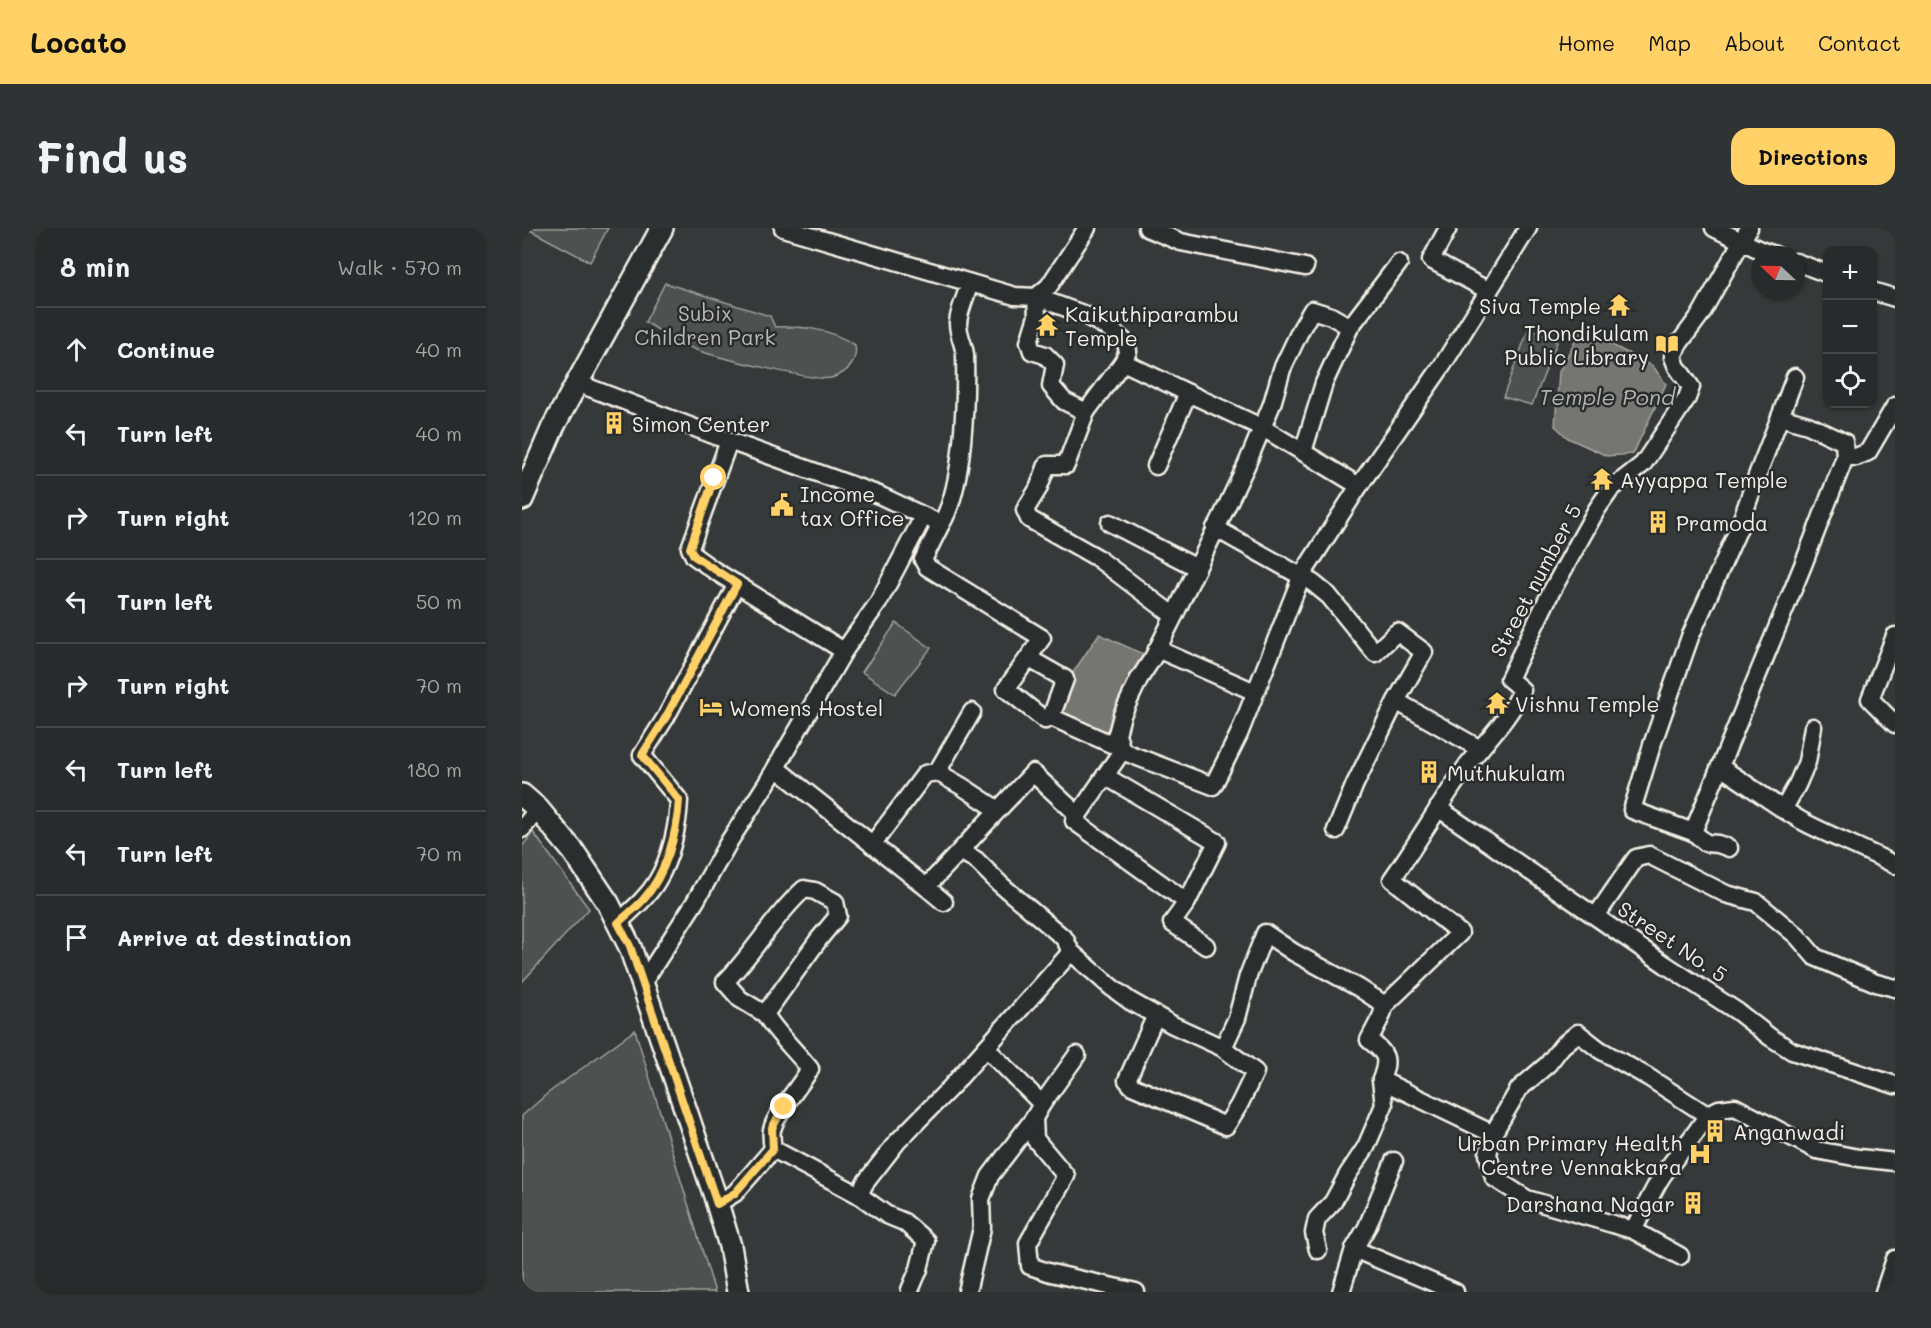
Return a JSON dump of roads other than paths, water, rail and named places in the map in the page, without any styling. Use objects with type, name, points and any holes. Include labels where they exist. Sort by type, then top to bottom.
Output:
[{"type":"main road","points":[[522,499],[553,427],[662,228]]},
{"type":"main road","points":[[530,802],[573,851],[608,903],[630,946],[717,1204],[730,1246],[738,1292]]},
{"type":"street","points":[[783,228],[1015,296],[1036,297],[1083,314],[1110,329],[1126,343],[1128,351],[1124,362],[1086,412],[1066,465],[1047,465],[1038,489],[1025,510],[1029,519],[1096,557],[1174,616]]},
{"type":"street","points":[[1036,297],[1049,286],[1087,228]]},
{"type":"street","points":[[1147,228],[1181,242],[1305,267]]},
{"type":"street","points":[[1448,228],[1431,260],[1489,291]]},
{"type":"street","points":[[1122,751],[1213,786],[1239,734],[1302,575],[1359,486],[1418,404],[1528,228]]},
{"type":"street","points":[[1714,228],[1745,235],[1762,246]]},
{"type":"street","name":"Street number 5","points":[[1480,749],[1510,713],[1522,690],[1509,679],[1550,594],[1592,518],[1611,489],[1643,464],[1688,398],[1691,387],[1673,357],[1678,345],[1701,314],[1745,235]]},
{"type":"street","points":[[1304,452],[1324,383],[1350,327],[1399,263]]},
{"type":"street","points":[[1805,265],[1823,272]]},
{"type":"street","points":[[970,283],[958,322],[964,351],[965,373],[961,447],[948,512],[923,560],[927,567],[1042,638],[1006,689],[1045,720],[1051,717],[1065,678],[1028,658]]},
{"type":"street","points":[[1877,293],[1895,298]]},
{"type":"street","points":[[1036,297],[1037,316],[1029,342],[1032,351],[1046,355],[1055,364],[1052,386],[1064,401],[1086,412]]},
{"type":"street","points":[[1051,717],[1111,744],[1139,679],[1174,616],[1263,428],[1282,369],[1301,329],[1312,310],[1331,316],[1350,327]]},
{"type":"street","points":[[1124,362],[1263,428],[1359,486]]},
{"type":"street","points":[[1730,848],[1706,843],[1693,832],[1632,810],[1690,637],[1738,530],[1795,377]]},
{"type":"street","points":[[577,383],[879,495],[941,524]]},
{"type":"street","points":[[1156,466],[1188,393]]},
{"type":"street","points":[[1845,457],[1856,457],[1868,452],[1895,406]]},
{"type":"street","points":[[1693,832],[1826,510],[1845,457],[1844,442],[1808,425],[1780,417]]},
{"type":"street","points":[[729,441],[690,548],[694,556],[844,651]]},
{"type":"street","points":[[642,984],[695,902],[844,651],[878,603],[923,517]]},
{"type":"street","points":[[1110,523],[1197,568]]},
{"type":"street","points":[[1215,528],[1302,575],[1329,596],[1375,653],[1397,632],[1424,652],[1396,701],[1355,784],[1336,830]]},
{"type":"street","points":[[618,923],[642,901],[657,881],[678,818],[679,800],[642,755],[666,717],[737,584]]},
{"type":"street","points":[[1895,636],[1870,699],[1895,724]]},
{"type":"street","points":[[1157,649],[1255,692]]},
{"type":"street","points":[[1318,1250],[1314,1233],[1317,1219],[1333,1202],[1366,1147],[1384,1105],[1381,1080],[1386,1064],[1383,1052],[1369,1040],[1385,1005],[1460,933],[1392,879],[1480,749],[1396,701]]},
{"type":"street","points":[[936,772],[972,712]]},
{"type":"street","points":[[1783,810],[1807,762],[1813,727]]},
{"type":"street","points":[[1117,734],[1122,751]]},
{"type":"street","points":[[1122,751],[1074,821],[1186,902]]},
{"type":"street","points":[[1720,767],[1766,796],[1783,810],[1895,865]]},
{"type":"street","points":[[776,768],[944,902]]},
{"type":"street","points":[[872,844],[925,774],[936,772],[998,810]]},
{"type":"street","points":[[926,887],[1033,773],[1078,815]]},
{"type":"street","points":[[1105,776],[1217,842],[1186,902],[1172,923],[1206,946]]},
{"type":"street","points":[[522,829],[530,802]]},
{"type":"street","name":"Street No. 5","points":[[1438,808],[1792,1051],[1895,1085]]},
{"type":"street","points":[[960,851],[976,860],[1000,884],[1065,939],[1071,952],[1111,987],[1156,1015],[1223,1048],[1256,1072],[1226,1126],[1132,1086],[1127,1080],[1156,1015]]},
{"type":"street","points":[[1596,916],[1636,858],[1649,855],[1726,894],[1756,902],[1797,936],[1815,957],[1876,983],[1895,988]]},
{"type":"street","points":[[717,1204],[735,1193],[773,1149],[772,1128],[810,1069],[765,1014],[740,999],[725,982],[746,961],[786,905],[804,889],[815,891],[835,902],[838,915],[765,1014]]},
{"type":"street","points":[[1223,1048],[1237,1018],[1248,976],[1265,933],[1293,952],[1385,1005]]},
{"type":"street","points":[[859,1195],[865,1183],[897,1142],[986,1048],[1071,952]]},
{"type":"street","points":[[1680,1256],[1633,1230],[1527,1199],[1494,1178],[1488,1154],[1493,1134],[1519,1089],[1548,1064],[1562,1046],[1578,1033],[1600,1050],[1648,1077],[1707,1115]]},
{"type":"street","points":[[986,1048],[1038,1111],[1035,1139],[1066,1176],[1028,1243],[1030,1266],[1136,1292]]},
{"type":"street","points":[[967,1292],[982,1228],[981,1200],[990,1176],[1077,1055]]},
{"type":"street","points":[[1381,1080],[1493,1134]]},
{"type":"street","points":[[1633,1230],[1661,1179],[1678,1154],[1698,1132],[1707,1115],[1719,1109],[1735,1107],[1816,1149],[1859,1158],[1895,1162]]},
{"type":"street","points":[[773,1149],[859,1195],[887,1215],[904,1222],[926,1241],[919,1269],[910,1290]]},
{"type":"street","points":[[1341,1292],[1354,1249],[1367,1227],[1394,1161]]},
{"type":"street","points":[[1354,1249],[1449,1291]]},
{"type":"street","points":[[1884,1292],[1895,1259]]},
{"type":"water","name":"Temple Pond","points":[[1581,329],[1653,366],[1666,384],[1633,454],[1607,456],[1568,438],[1555,426],[1559,372]]},
{"type":"water","points":[[1099,634],[1147,656],[1116,717],[1104,734],[1058,713],[1072,674]]},
{"type":"place","name":"Siva Temple","points":[[1619,305]]},
{"type":"place","name":"Kaikuthiparambu Temple","points":[[1047,325]]},
{"type":"place","name":"Thondikulam Public Library","points":[[1667,344]]},
{"type":"place","name":"Simon Center","points":[[614,423]]},
{"type":"place","name":"Ayyappa Temple","points":[[1602,479]]},
{"type":"place","name":"Income tax Office","points":[[782,505]]},
{"type":"place","name":"Pramoda","points":[[1658,522]]},
{"type":"place","name":"Vishnu Temple","points":[[1497,703]]},
{"type":"place","name":"Womens Hostel","points":[[711,707]]},
{"type":"place","name":"Muthukulam","points":[[1429,772]]},
{"type":"place","name":"Anganwadi","points":[[1715,1131]]},
{"type":"place","name":"Urban Primary Health Centre Vennakkara","points":[[1700,1154]]},
{"type":"place","name":"Darshana Nagar","points":[[1693,1203]]},
{"type":"park label","name":"Subix Children Park","points":[[705,324]]}]
